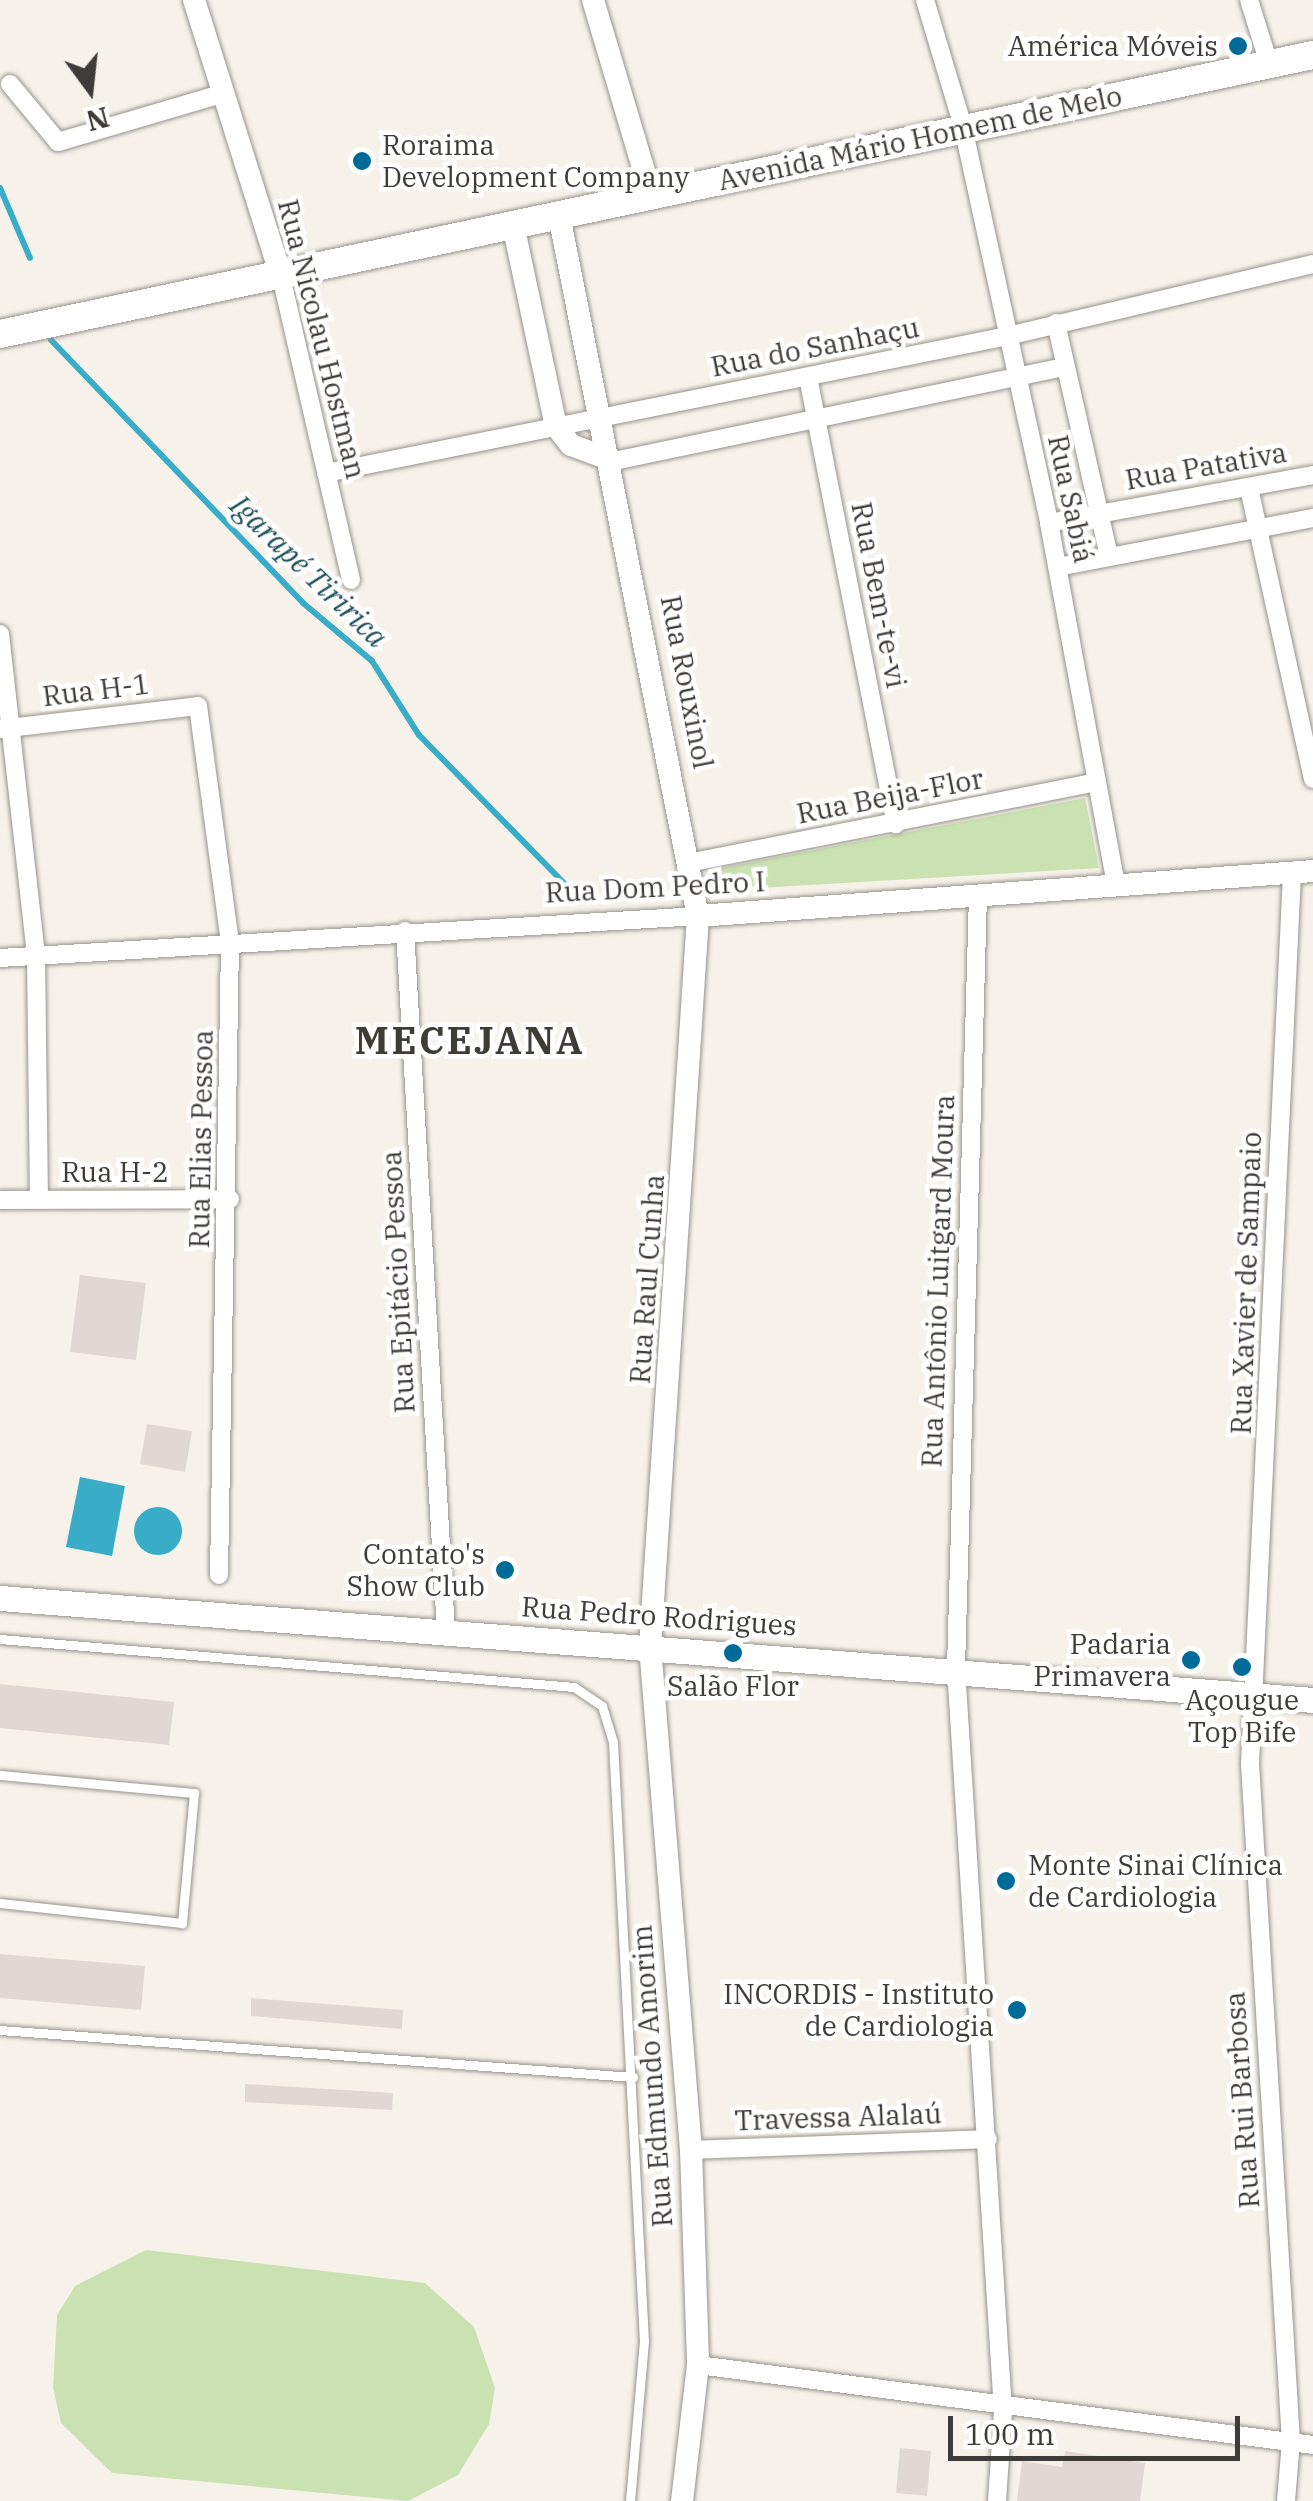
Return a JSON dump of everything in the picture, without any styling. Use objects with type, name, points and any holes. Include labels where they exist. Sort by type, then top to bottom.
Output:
[{"type":"main road","name":"Avenida Mário Homem de Melo","points":[[0,334],[280,272],[514,230],[963,126],[1313,55]]},
{"type":"main road","name":"Rua Pedro Rodrigues","points":[[0,1598],[956,1668],[1313,1700]]},
{"type":"street","name":"Rua Nicolau Hostman","points":[[194,0],[280,272],[351,580]]},
{"type":"street","points":[[593,0],[652,198]]},
{"type":"street","name":"Rua Sabiá","points":[[925,0],[963,126],[1049,523],[1116,885]]},
{"type":"street","points":[[1249,0],[1269,64]]},
{"type":"street","points":[[10,84],[58,142],[221,94]]},
{"type":"street","name":"Rua Rouxinol","points":[[560,220],[614,461],[693,862],[698,916]]},
{"type":"street","points":[[514,230],[556,426],[571,445],[614,461],[1065,367]]},
{"type":"street","name":"Rua do Sanhaçu","points":[[326,473],[1008,336],[1313,264]]},
{"type":"street","name":"Rua Sabiá","points":[[1056,323],[1109,556]]},
{"type":"street","name":"Rua Bem-te-vi","points":[[808,377],[896,824]]},
{"type":"street","name":"Rua Patativa","points":[[1049,523],[1313,474]]},
{"type":"street","points":[[1249,488],[1313,780]]},
{"type":"street","points":[[1058,567],[1313,518]]},
{"type":"street","points":[[0,634],[6,728],[36,956],[39,1199]]},
{"type":"street","name":"Rua H-1","points":[[6,728],[198,706]]},
{"type":"street","name":"Rua Elias Pessoa","points":[[198,706],[230,944],[230,1199],[219,1575]]},
{"type":"street","name":"Rua Beija-Flor","points":[[693,862],[1096,782]]},
{"type":"street","name":"Rua Dom Pedro I","points":[[0,958],[698,916],[1302,872]]},
{"type":"street","name":"Rua Xavier de Sampaio","points":[[1256,1695],[1302,872]]},
{"type":"street","name":"Rua Antônio Luitgard Moura","points":[[978,895],[956,1668],[1002,2411],[997,2501]]},
{"type":"street","name":"Rua Raul Cunha","points":[[650,1646],[698,916]]},
{"type":"street","name":"Rua Epitácio Pessoa","points":[[405,931],[446,1631]]},
{"type":"street","name":"Rua H-2","points":[[0,1200],[230,1199]]},
{"type":"street","name":"Rua Edmundo Amorim","points":[[650,1646],[690,2150],[698,2365],[682,2501]]},
{"type":"street","name":"Rua Rui Barbosa","points":[[1256,1695],[1255,1906],[1291,2442],[1286,2501]]},
{"type":"street","name":"Travessa Alalaú","points":[[690,2150],[988,2139]]},
{"type":"street","points":[[698,2365],[1002,2411],[1313,2445]]},
{"type":"lane","points":[[0,1638],[592,1694],[613,1742],[633,2077],[644,2341],[630,2501]]},
{"type":"lane","points":[[0,1774],[194,1793],[182,1923],[0,1903]]},
{"type":"lane","points":[[0,2030],[633,2077]]},
{"type":"green space","points":[[1085,798],[1099,868],[724,890],[721,868]]},
{"type":"green space","points":[[146,2250],[425,2283],[474,2327],[495,2388],[489,2424],[458,2475],[408,2501],[112,2473],[61,2423],[53,2388],[57,2315],[75,2286]]},
{"type":"water","points":[[80,1477],[125,1486],[112,1556],[66,1547]]},
{"type":"water","points":[[158,1507],[175,1514],[182,1531],[175,1548],[158,1555],[141,1548],[134,1531],[141,1514]]},
{"type":"building","points":[[80,1275],[146,1283],[136,1360],[70,1352]]},
{"type":"building","points":[[147,1424],[192,1431],[185,1472],[140,1464]]},
{"type":"building","points":[[0,1684],[174,1702],[169,1745],[0,1728]]},
{"type":"building","points":[[0,1954],[145,1966],[141,2010],[0,1998]]},
{"type":"building","points":[[251,1998],[403,2010],[402,2029],[251,2016]]},
{"type":"building","points":[[245,2084],[393,2093],[392,2110],[245,2102]]},
{"type":"building","points":[[900,2448],[931,2451],[927,2496],[896,2493]]},
{"type":"building","points":[[1065,2451],[1145,2463],[1140,2501],[1017,2501],[1022,2461],[1062,2467]]},
{"type":"waterway","name":"Igarapé Tiririca","points":[[0,188],[30,258]]},
{"type":"waterway","name":"Igarapé Tiririca","points":[[51,340],[303,603],[372,661],[419,735],[567,886]]},
{"type":"place","name":"América Móveis","points":[[1238,46]]},
{"type":"place","name":"Roraima Development Company","points":[[362,161]]},
{"type":"place","name":"Contato's Show Club","points":[[505,1570]]},
{"type":"place","name":"Salão Flor","points":[[733,1653]]},
{"type":"place","name":"Padaria Primavera","points":[[1191,1660]]},
{"type":"place","name":"Açougue Top Bife","points":[[1242,1667]]},
{"type":"place","name":"Monte Sinai Clínica de Cardiologia","points":[[1006,1881]]},
{"type":"place","name":"INCORDIS - Instituto de Cardiologia","points":[[1017,2010]]},
{"type":"district","name":"MECEJANA","points":[[470,1040]]}]
